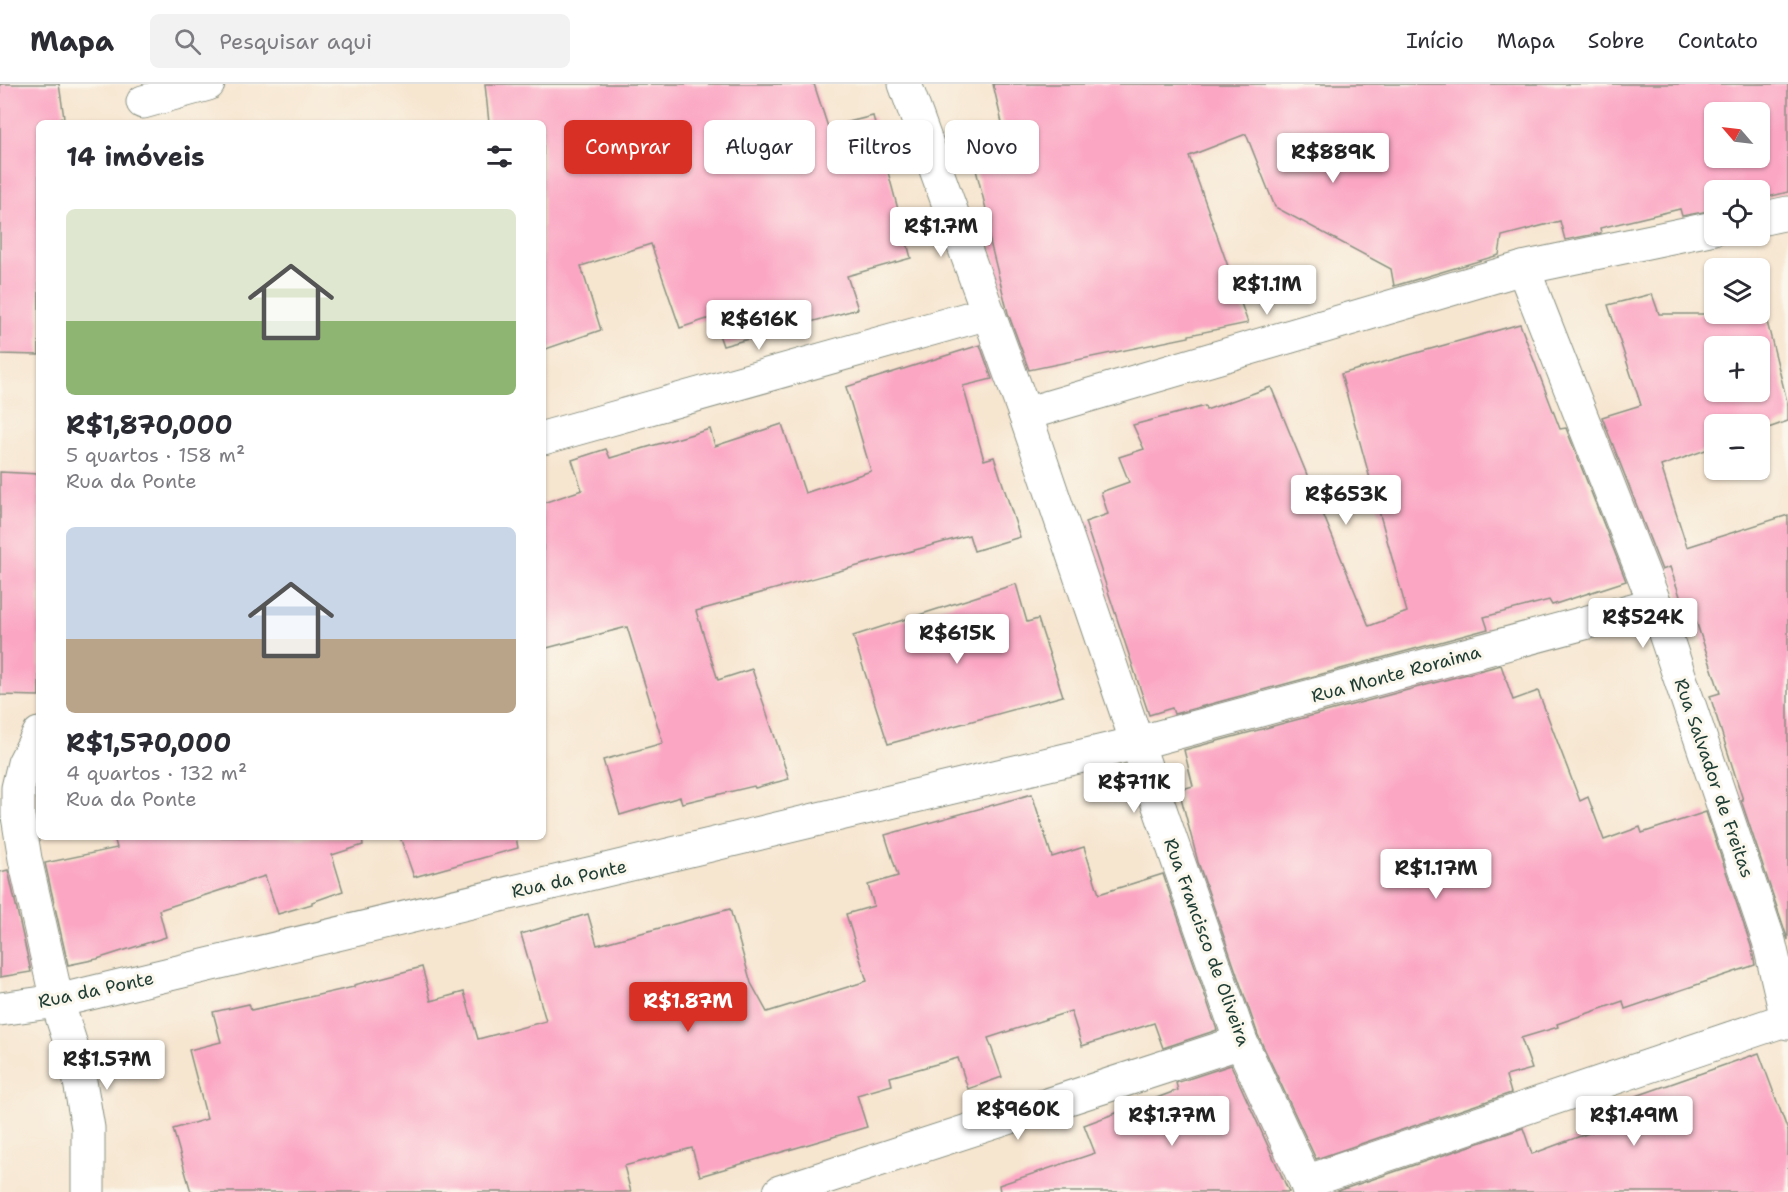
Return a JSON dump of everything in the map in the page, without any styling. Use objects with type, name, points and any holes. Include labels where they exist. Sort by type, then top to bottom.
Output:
[{"type":"street","points":[[143,103],[208,84]]},
{"type":"street","name":"Rua Francisco de Oliveira","points":[[905,84],[1025,414],[1241,1042],[1307,1187]]},
{"type":"street","points":[[1770,217],[1788,213]]},
{"type":"street","points":[[1025,414],[1523,268],[1704,230]]},
{"type":"street","name":"Rua Salvador de Freitas","points":[[1523,268],[1655,604],[1769,941],[1788,1019]]},
{"type":"street","points":[[546,437],[988,313]]},
{"type":"street","name":"Rua Monte Roraima","points":[[1137,743],[1655,604]]},
{"type":"street","points":[[36,740],[24,763],[18,788],[18,816],[25,859],[57,1001],[77,1064],[88,1128],[88,1192]]},
{"type":"street","name":"Rua da Ponte","points":[[0,1009],[57,1001],[1137,743]]},
{"type":"street","points":[[1307,1187],[1788,1019]]},
{"type":"street","points":[[780,1192],[1241,1042]]},
{"type":"building","points":[[0,84],[59,84],[64,118],[36,120],[36,355],[0,354]]},
{"type":"building","points":[[485,84],[814,84],[827,124],[827,174],[889,174],[911,258],[847,276],[858,309],[723,346],[713,317],[680,328],[651,244],[581,266],[601,330],[546,349],[546,120],[489,120]]},
{"type":"building","points":[[993,84],[1788,84],[1788,192],[1770,196],[1770,180],[1704,180],[1704,212],[1682,216],[1680,209],[1600,228],[1601,233],[1565,240],[1560,221],[1502,236],[1499,255],[1394,286],[1391,269],[1275,207],[1246,134],[1189,156],[1248,323],[1029,370],[1008,313],[985,222],[989,221],[977,174],[1039,174],[1039,120],[1001,120]]},
{"type":"building","points":[[873,116],[874,120],[857,120]]},
{"type":"building","points":[[1652,294],[1659,314],[1704,314],[1704,324],[1768,324],[1788,405],[1788,421],[1770,427],[1770,414],[1704,414],[1704,451],[1661,466],[1687,547],[1788,515],[1788,940],[1741,800],[1743,800],[1710,696],[1720,693],[1690,603],[1683,605],[1670,567],[1662,570],[1602,417],[1641,405],[1608,305]]},
{"type":"building","points":[[1520,324],[1560,429],[1566,428],[1626,581],[1552,605],[1549,600],[1484,617],[1488,629],[1174,714],[1172,708],[1149,715],[1085,522],[1108,514],[1101,492],[1129,482],[1119,457],[1144,449],[1133,425],[1205,406],[1206,410],[1271,387],[1369,626],[1407,612],[1341,374]]},
{"type":"building","points":[[980,345],[992,379],[963,386],[984,460],[994,457],[1020,537],[974,551],[969,535],[696,611],[718,680],[752,669],[789,779],[682,803],[680,797],[620,815],[603,760],[663,743],[627,627],[546,648],[546,502],[582,490],[572,460],[606,449],[610,458],[710,429],[715,446],[782,424],[805,493],[871,471],[846,387]]},
{"type":"building","points":[[0,472],[36,474],[36,696],[0,695]]},
{"type":"building","points":[[1016,584],[1027,622],[1038,619],[1063,696],[888,744],[853,636]]},
{"type":"building","points":[[1501,665],[1513,700],[1538,691],[1580,801],[1588,797],[1604,840],[1640,827],[1642,833],[1706,812],[1751,946],[1755,965],[1625,1009],[1623,1001],[1557,1024],[1558,1027],[1521,1038],[1532,1069],[1506,1076],[1511,1093],[1316,1159],[1258,1035],[1198,862],[1179,790],[1193,786],[1184,750]]},
{"type":"building","points":[[1032,794],[1052,857],[1084,847],[1099,894],[1163,874],[1217,1030],[1163,1048],[1154,1023],[1082,1046],[1071,1011],[988,1038],[1002,1077],[968,1089],[958,1058],[890,1077],[892,1085],[857,1095],[867,1127],[700,1176],[692,1148],[624,1166],[631,1192],[191,1192],[173,1129],[207,1119],[189,1050],[221,1042],[213,1012],[249,1004],[251,1010],[354,987],[354,985],[422,967],[431,1001],[464,992],[478,1039],[546,1021],[521,934],[588,914],[597,945],[730,909],[751,983],[767,1012],[867,981],[846,914],[874,906],[868,885],[898,876],[885,835]]},
{"type":"building","points":[[115,840],[362,840],[363,845],[332,855],[343,891],[312,902],[312,904],[278,914],[265,876],[159,910],[166,937],[97,959],[68,965],[45,863],[117,848]]},
{"type":"building","points":[[401,840],[517,840],[518,848],[414,877]]},
{"type":"building","points":[[8,870],[31,972],[0,977],[0,872]]},
{"type":"building","points":[[1759,1053],[1788,1131],[1788,1192],[1335,1192],[1523,1128],[1532,1154],[1613,1124],[1605,1107]]},
{"type":"building","points":[[1231,1065],[1289,1192],[1000,1192],[999,1185],[1095,1153],[1084,1125],[1178,1090],[1176,1083]]}]
